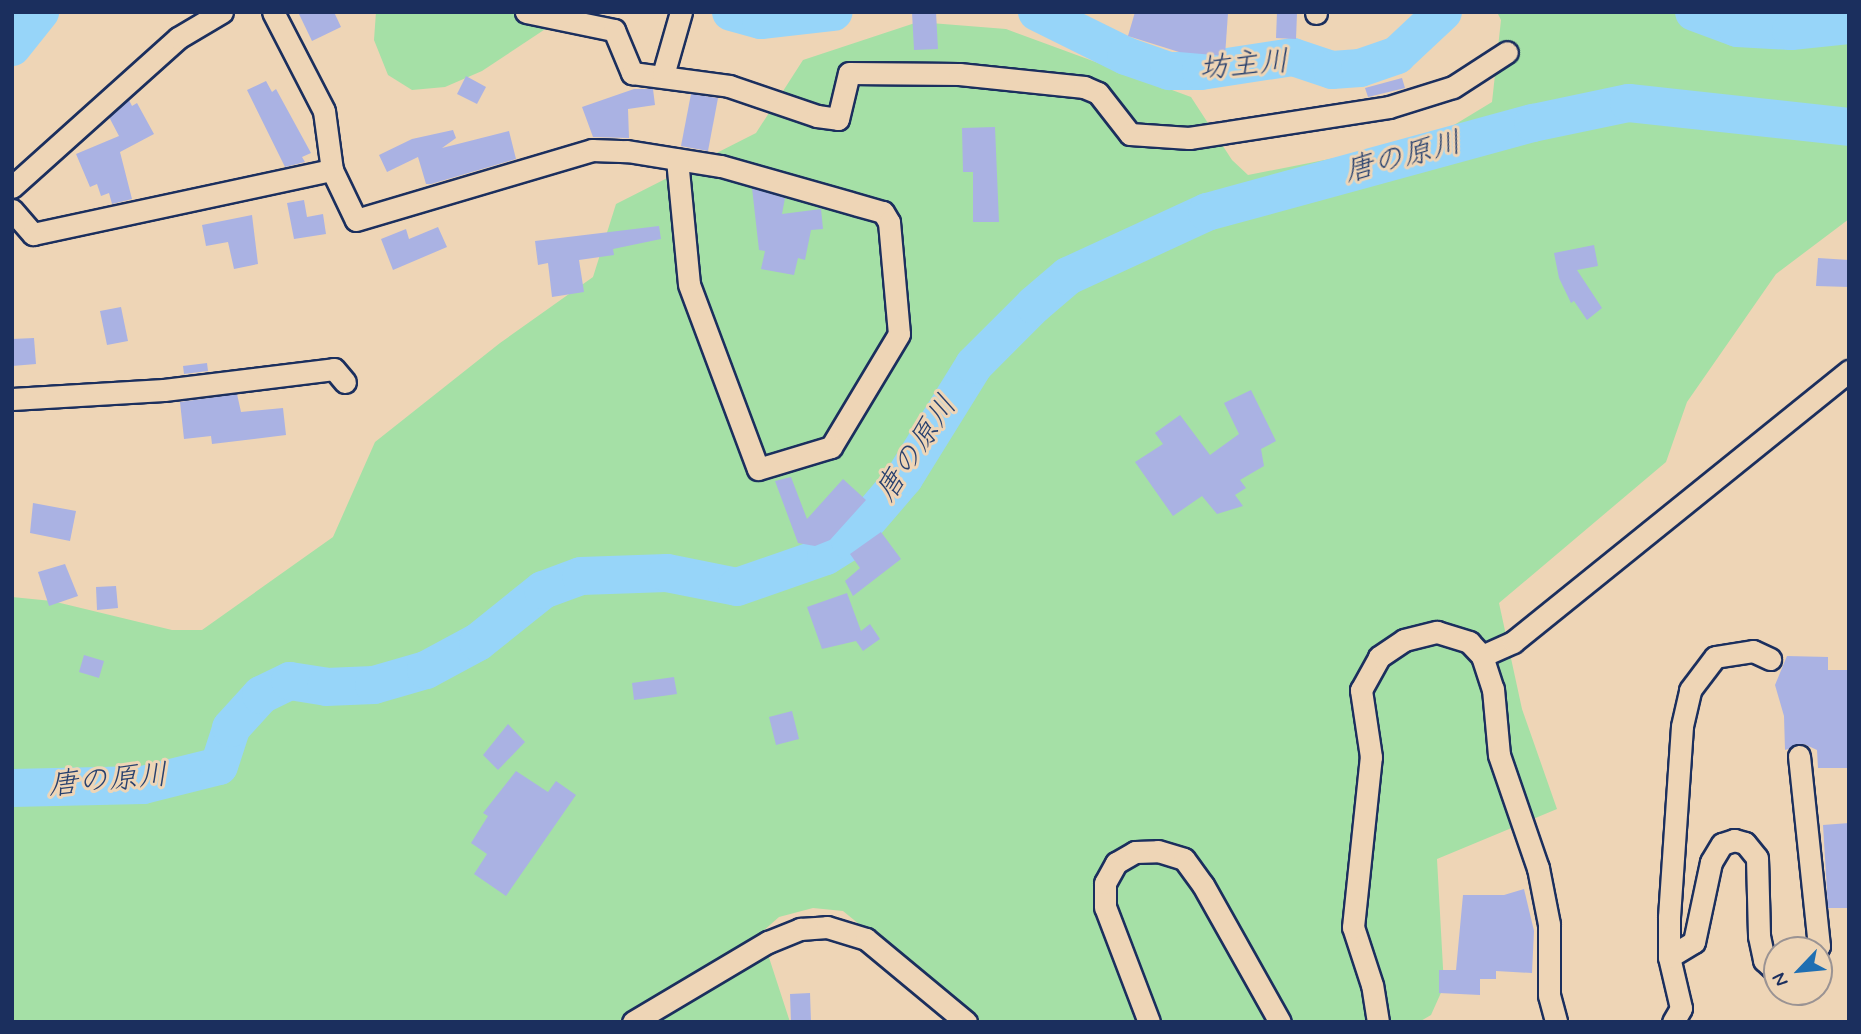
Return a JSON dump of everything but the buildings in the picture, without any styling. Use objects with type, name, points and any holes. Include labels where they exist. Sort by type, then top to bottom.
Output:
[{"type":"street","points":[[12,187],[178,38],[222,12]]},
{"type":"street","points":[[273,12],[324,111],[332,170],[356,220],[592,150],[677,160],[721,166],[883,212],[890,222],[899,334],[831,447],[758,469],[690,284],[677,160]]},
{"type":"street","points":[[526,12],[614,30],[632,73],[663,75],[729,86],[817,116],[838,119],[849,72],[861,71],[1084,87],[1098,93],[1130,134],[1189,138],[1352,116],[1389,107],[1453,88],[1507,52]]},
{"type":"street","points":[[663,75],[681,12]]},
{"type":"street","points":[[12,210],[33,234],[332,170]]},
{"type":"street","points":[[12,399],[164,390],[334,369],[345,382]]},
{"type":"street","points":[[1482,656],[1513,642],[1849,371]]},
{"type":"street","points":[[1378,1022],[1372,985],[1353,927],[1371,757],[1361,690],[1379,657],[1404,640],[1437,632],[1469,642],[1482,656],[1493,689],[1499,755],[1538,868],[1549,924],[1549,995],[1556,1022]]},
{"type":"street","points":[[1673,1022],[1681,1008],[1669,957],[1682,726],[1690,690],[1715,657],[1753,651],[1770,659]]},
{"type":"street","points":[[1799,756],[1818,936]]},
{"type":"street","points":[[1669,957],[1694,942],[1712,862],[1722,844],[1734,840],[1745,843],[1757,858],[1759,936],[1763,955]]},
{"type":"street","points":[[1149,1022],[1105,907],[1105,883],[1116,863],[1135,852],[1158,851],[1184,859],[1203,885],[1280,1022]]},
{"type":"street","points":[[633,1022],[768,942],[800,929],[827,927],[866,939],[966,1022]]},
{"type":"green space","points":[[376,12],[571,12],[482,71],[445,87],[412,90],[388,75],[374,40]]},
{"type":"green space","points":[[1497,12],[1849,12],[1849,219],[1776,274],[1687,402],[1666,462],[1499,603],[1522,709],[1557,809],[1437,859],[1444,986],[1431,1015],[1419,1022],[979,1022],[843,911],[813,908],[779,917],[761,933],[790,1022],[12,1022],[12,597],[52,601],[172,630],[202,630],[333,537],[375,442],[500,343],[593,277],[616,204],[756,133],[803,60],[918,22],[1006,29],[1191,97],[1232,160],[1248,175],[1431,139],[1492,102],[1501,20]]},
{"type":"waterway","name":"坊主川","points":[[12,47],[40,12]]},
{"type":"waterway","name":"坊主川","points":[[731,12],[761,20],[834,12]]},
{"type":"waterway","name":"坊主川","points":[[1037,12],[1126,56],[1169,71],[1201,71],[1293,57],[1332,70],[1360,68],[1397,55],[1443,12]]},
{"type":"waterway","name":"坊主川","points":[[1694,12],[1737,28],[1791,31],[1849,25]]},
{"type":"waterway","name":"唐の原川","points":[[12,788],[143,785],[219,766],[231,728],[261,695],[290,681],[326,687],[374,685],[426,670],[478,642],[543,590],[581,576],[667,573],[737,587],[826,556],[850,541],[904,478],[974,365],[1034,305],[1068,276],[1207,212],[1533,123],[1629,103],[1849,127]]}]
